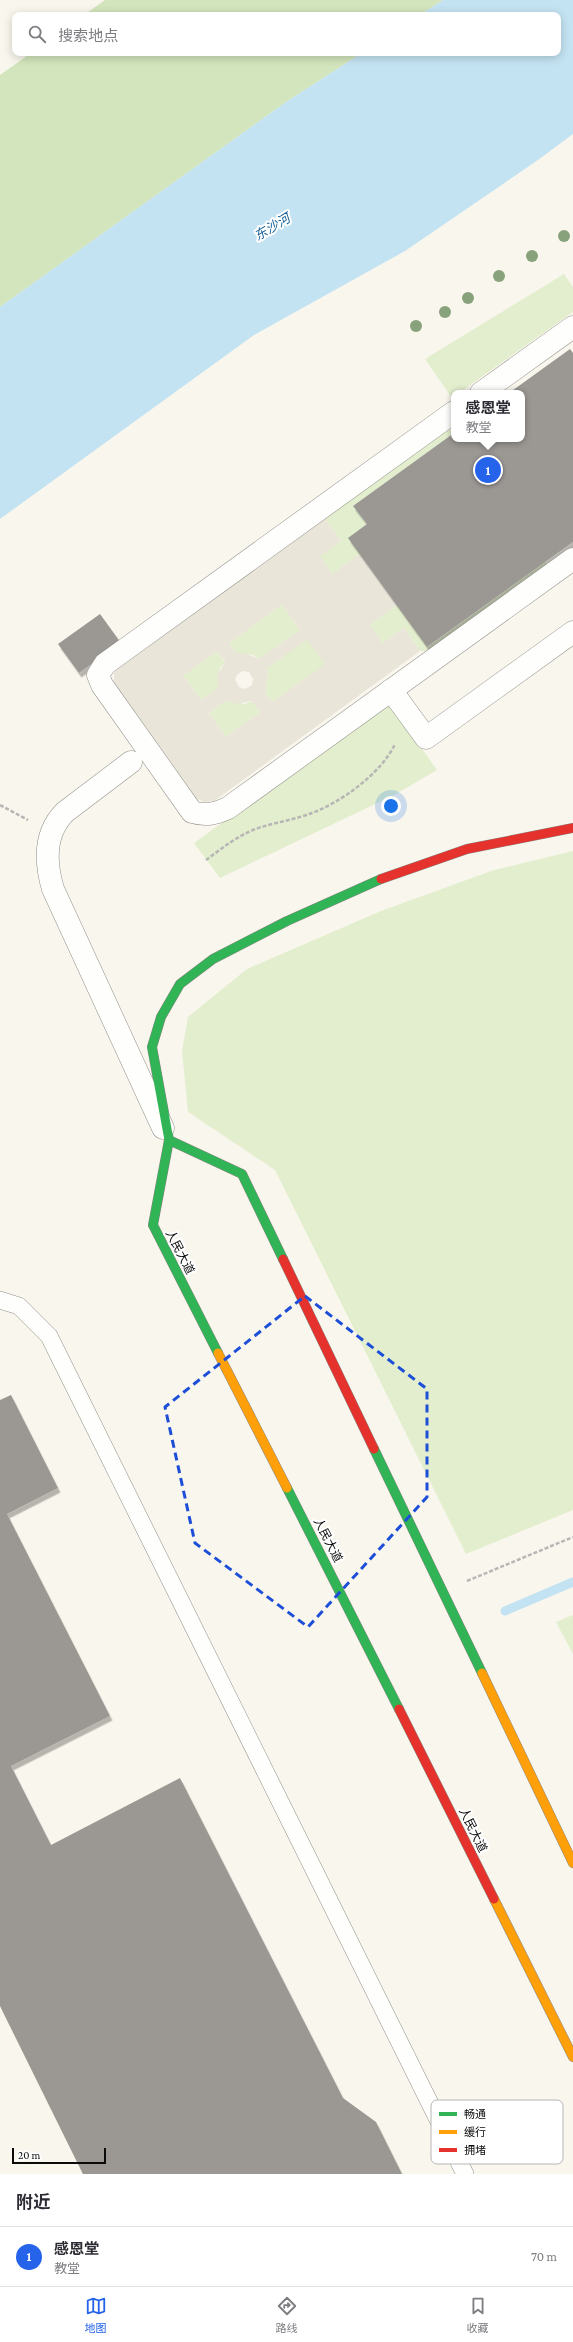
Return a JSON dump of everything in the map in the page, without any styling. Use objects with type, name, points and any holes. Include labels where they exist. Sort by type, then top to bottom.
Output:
[{"type":"street","points":[[485,390],[573,327]]},
{"type":"street","points":[[451,414],[105,664],[98,675],[140,756],[192,812],[204,815],[216,813],[228,808],[573,559]]},
{"type":"street","points":[[391,690],[426,738],[573,632]]},
{"type":"street","points":[[140,756],[65,812],[56,821],[51,832],[47,860],[53,889],[169,1140],[242,1174],[573,1863]]},
{"type":"street","points":[[169,1140],[152,1047],[161,1017],[180,984],[213,959],[287,921],[398,872],[467,849],[573,828]]},
{"type":"street","name":"人民大道","points":[[169,1140],[154,1225],[374,1659],[573,2057]]},
{"type":"lane","points":[[0,1300],[18,1306],[49,1336],[431,2106]]},
{"type":"lane","points":[[460,2164],[465,2174]]},
{"type":"path","points":[[206,860],[243,835],[269,825],[310,814],[335,802],[350,792],[384,762],[394,748],[410,715]]},
{"type":"path","points":[[442,1591],[573,1537]]},
{"type":"highlighted area","points":[[305,1296],[427,1389],[427,1497],[308,1627],[195,1543],[165,1407]]},
{"type":"green space","points":[[105,0],[443,0],[425,12],[88,12]]},
{"type":"green space","points":[[27,56],[357,56],[286,102],[0,307],[0,75]]},
{"type":"green space","points":[[564,274],[573,287],[573,312],[463,390],[451,390],[451,397],[425,359]]},
{"type":"green space","points":[[448,426],[451,431],[451,435],[353,506],[367,524],[360,554],[332,574],[319,556],[341,541],[324,517]]},
{"type":"green space","points":[[545,562],[548,567],[429,651],[420,651],[404,628],[383,643],[370,625],[397,605],[428,647]]},
{"type":"green space","points":[[282,605],[300,630],[259,659],[253,655],[236,653],[229,643]]},
{"type":"green space","points":[[307,639],[326,664],[272,702],[265,692],[268,676],[267,668]]},
{"type":"green space","points":[[217,651],[225,663],[220,668],[218,688],[201,700],[183,676]]},
{"type":"green space","points":[[226,700],[245,704],[252,701],[260,712],[226,737],[209,713]]},
{"type":"green space","points":[[389,702],[437,770],[394,795],[220,878],[194,843]]},
{"type":"green space","points":[[573,851],[573,1510],[466,1554],[275,1170],[188,1112],[182,1051],[188,1017],[247,969],[381,911],[494,870]]},
{"type":"green space","points":[[573,1615],[573,1654],[556,1622]]},
{"type":"shaded area","points":[[324,517],[341,541],[320,556],[332,574],[360,554],[397,605],[370,625],[383,643],[404,628],[420,651],[214,801],[205,802],[197,799],[114,682],[114,673],[118,667]],"holes":[[[282,605],[300,630],[259,659],[244,653],[236,653],[229,643]],[[307,640],[325,664],[272,702],[265,692],[268,676],[267,668]],[[217,651],[225,662],[217,676],[218,688],[201,700],[183,676]],[[243,671],[249,672],[253,679],[252,685],[245,689],[239,687],[235,679],[238,674]],[[226,700],[236,704],[252,701],[260,712],[226,737],[209,713]]]},
{"type":"water","name":"东沙河","points":[[443,0],[573,0],[573,134],[538,160],[405,251],[254,335],[0,519],[0,307],[286,102],[357,56],[561,56],[561,12],[425,12]]},
{"type":"building","points":[[570,349],[573,353],[573,542],[427,647],[348,538],[367,524],[353,506],[451,435],[451,442],[525,442],[525,390],[513,390]]},
{"type":"building","points":[[100,614],[121,643],[79,673],[58,644]]},
{"type":"building","points":[[11,1395],[58,1488],[7,1514],[110,1716],[11,1766],[51,1845],[180,1778],[343,2098],[376,2122],[402,2174],[83,2174],[0,2006],[0,1400]]},
{"type":"waterway","points":[[505,1611],[573,1582]]},
{"type":"traffic: fast","points":[[169,1140],[152,1047],[161,1017],[180,984],[213,959],[287,921],[381,879]]},
{"type":"traffic: fast","points":[[218,1353],[153,1225],[169,1140],[242,1174],[283,1259]]},
{"type":"traffic: fast","points":[[374,1449],[482,1673]]},
{"type":"traffic: fast","points":[[287,1488],[399,1709]]},
{"type":"traffic: slow","points":[[218,1353],[287,1488]]},
{"type":"traffic: slow","points":[[482,1673],[573,1863]]},
{"type":"traffic: slow","points":[[494,1899],[573,2057]]},
{"type":"traffic: jam","points":[[381,879],[467,849],[573,828]]},
{"type":"traffic: jam","points":[[283,1259],[374,1449]]},
{"type":"traffic: jam","points":[[399,1709],[494,1899]]},
{"type":"place","name":"感恩堂","points":[[488,470]]}]
